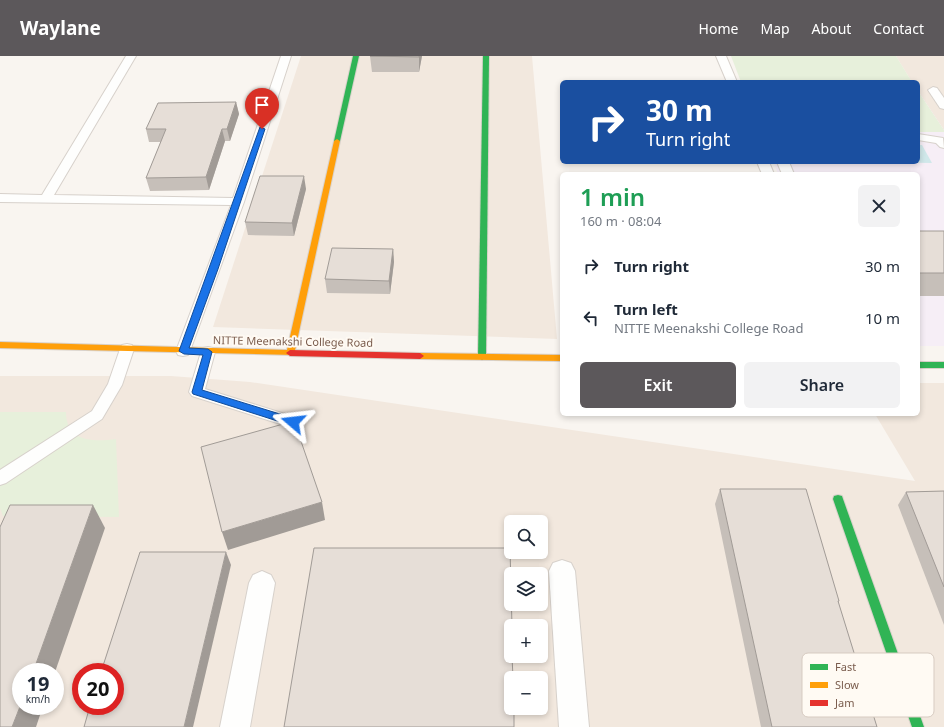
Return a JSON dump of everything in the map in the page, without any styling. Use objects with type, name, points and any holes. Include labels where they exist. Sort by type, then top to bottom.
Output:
[{"type":"street","points":[[291,353],[356,56]]},
{"type":"street","points":[[482,357],[486,56]]},
{"type":"street","name":"NITTE Meenakshi College Road","points":[[0,345],[208,352],[560,358]]},
{"type":"street","points":[[920,365],[944,365]]},
{"type":"street","points":[[838,499],[892,653]]},
{"type":"street","points":[[562,571],[574,727]]},
{"type":"street","points":[[235,727],[262,583]]},
{"type":"street","points":[[914,717],[918,727]]},
{"type":"lane","points":[[46,199],[131,56]]},
{"type":"lane","points":[[184,351],[238,202],[286,56]]},
{"type":"lane","points":[[721,56],[731,80]]},
{"type":"lane","points":[[933,90],[944,106]]},
{"type":"lane","points":[[920,137],[939,140],[944,145]]},
{"type":"lane","points":[[0,198],[238,202]]},
{"type":"lane","points":[[0,478],[97,415],[115,385],[127,349]]},
{"type":"lane","points":[[208,352],[197,392],[293,422]]},
{"type":"shaded area","points":[[301,56],[532,56],[557,339],[213,327]]},
{"type":"shaded area","points":[[896,56],[944,56],[944,130],[920,94],[920,80],[911,80]]},
{"type":"shaded area","points":[[920,94],[944,130],[944,346],[920,346],[920,172],[777,172],[775,164],[920,164]]},
{"type":"shaded area","points":[[0,376],[171,376],[250,382],[915,481],[876,416],[920,416],[920,383],[944,383],[944,727],[0,727]]},
{"type":"green space","points":[[731,56],[896,56],[911,80],[740,80]]},
{"type":"green space","points":[[920,94],[944,130],[944,132],[920,132]]},
{"type":"green space","points":[[0,412],[66,412],[67,422],[76,435],[90,440],[116,439],[119,517],[3,516],[0,508]]},
{"type":"water","points":[[920,145],[922,145],[932,163],[920,163]]},
{"type":"building","points":[[370,56],[419,56],[419,57]]},
{"type":"building","points":[[236,102],[227,129],[222,129],[206,177],[146,178],[166,129],[146,129],[158,103]]},
{"type":"building","points":[[260,176],[304,176],[292,223],[245,222]]},
{"type":"building","points":[[920,231],[944,231],[944,273],[920,273]]},
{"type":"building","points":[[332,248],[393,249],[389,281],[325,279]]},
{"type":"building","points":[[294,421],[322,502],[222,532],[201,447]]},
{"type":"building","points":[[720,489],[806,489],[854,653],[802,653],[802,717],[874,717],[877,727],[772,727]]},
{"type":"building","points":[[944,491],[944,587],[906,492]]},
{"type":"building","points":[[10,505],[93,505],[36,663],[12,663],[12,715],[17,715],[12,727],[0,727],[0,527]]},
{"type":"building","points":[[314,548],[504,548],[504,559],[510,559],[510,567],[504,567],[504,611],[512,611],[512,619],[504,619],[504,663],[512,663],[513,671],[504,671],[504,715],[514,715],[514,727],[284,727]]},
{"type":"building","points":[[140,552],[226,552],[184,727],[84,727],[87,715],[124,715],[124,663],[104,663]]},
{"type":"traffic: fast","points":[[337,141],[356,56]]},
{"type":"traffic: fast","points":[[482,357],[486,56]]},
{"type":"traffic: fast","points":[[920,365],[944,365]]},
{"type":"traffic: fast","points":[[838,499],[892,653]]},
{"type":"traffic: fast","points":[[914,717],[918,727]]},
{"type":"traffic: slow","points":[[291,353],[337,141]]},
{"type":"traffic: slow","points":[[0,345],[290,353]]},
{"type":"traffic: slow","points":[[420,356],[560,358]]},
{"type":"traffic: jam","points":[[290,353],[420,356]]},
{"type":"route","points":[[262,129],[238,202],[184,351],[208,352],[197,392],[293,422]]}]
